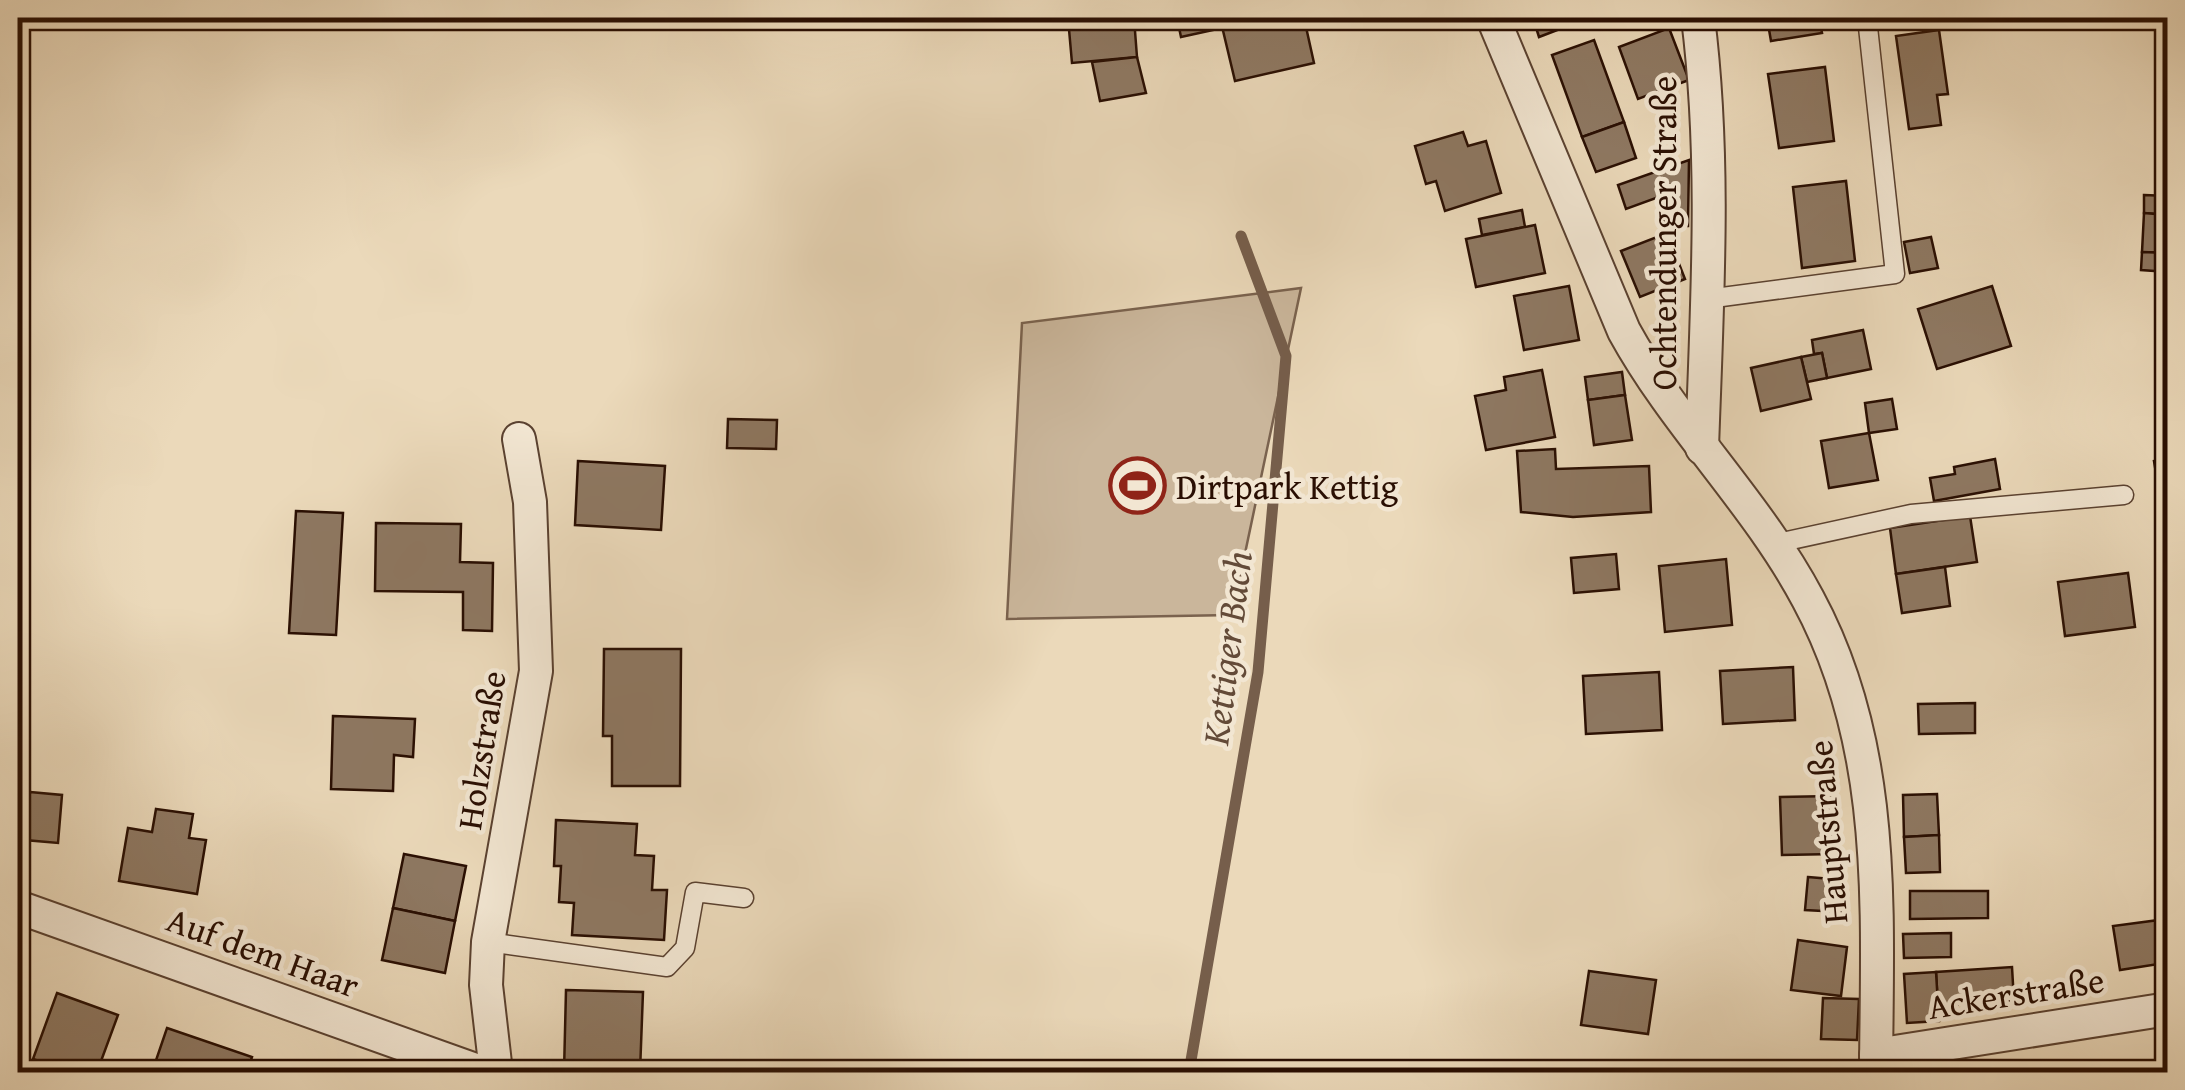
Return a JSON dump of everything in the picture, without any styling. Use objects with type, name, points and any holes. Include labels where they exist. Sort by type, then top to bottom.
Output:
[{"type":"street","name":"Hauptstraße","points":[[1493,18],[1624,331],[1648,375],[1773,544],[1808,598],[1832,651],[1859,731],[1876,838],[1876,1064]]},
{"type":"street","name":"Ochtendunger Straße","points":[[1698,18],[1710,112],[1702,448]]},
{"type":"street","name":"Holzstraße","points":[[496,1072],[486,985],[488,942],[536,670],[532,522],[519,440]]},
{"type":"street","name":"Auf dem Haar","points":[[18,907],[481,1072]]},
{"type":"street","name":"Ackerstraße","points":[[1876,1064],[2168,1010]]},
{"type":"lane","points":[[1707,298],[1896,274],[1867,18]]},
{"type":"lane","points":[[1773,544],[1910,514],[2124,495]]},
{"type":"lane","points":[[488,942],[667,967],[685,948],[695,892],[744,898]]},
{"type":"shaded area","name":"Dirtpark Kettig","points":[[1301,288],[1232,615],[1007,619],[1022,323]]},
{"type":"building","points":[[1068,18],[1134,18],[1137,57],[1072,63]]},
{"type":"building","points":[[1177,18],[1220,18],[1222,28],[1181,37]]},
{"type":"building","points":[[1220,18],[1304,18],[1314,63],[1235,81]]},
{"type":"building","points":[[1533,18],[1571,18],[1573,24],[1539,37]]},
{"type":"building","points":[[1767,18],[1819,18],[1822,33],[1771,41]]},
{"type":"building","points":[[1669,28],[1689,80],[1638,99],[1619,47]]},
{"type":"building","points":[[1939,30],[1948,94],[1937,95],[1941,125],[1909,129],[1896,36]]},
{"type":"building","points":[[1594,40],[1624,122],[1582,137],[1552,55]]},
{"type":"building","points":[[1137,57],[1146,93],[1100,101],[1092,62]]},
{"type":"building","points":[[1825,67],[1834,141],[1779,148],[1768,74]]},
{"type":"building","points":[[1624,122],[1636,158],[1596,172],[1582,137]]},
{"type":"building","points":[[1463,132],[1468,146],[1486,141],[1501,193],[1445,211],[1436,181],[1426,184],[1415,146]]},
{"type":"building","points":[[1689,160],[1688,226],[1664,226],[1664,195],[1626,209],[1618,185]]},
{"type":"building","points":[[1846,181],[1855,261],[1802,268],[1793,187]]},
{"type":"building","points":[[2144,195],[2168,196],[2168,215],[2144,213]]},
{"type":"building","points":[[1522,210],[1525,227],[1482,235],[1479,219]]},
{"type":"building","points":[[2144,213],[2168,215],[2168,253],[2142,252]]},
{"type":"building","points":[[1535,225],[1545,273],[1476,287],[1466,239]]},
{"type":"building","points":[[1667,233],[1685,279],[1640,297],[1621,251]]},
{"type":"building","points":[[1931,237],[1938,268],[1910,273],[1904,242]]},
{"type":"building","points":[[2142,252],[2168,253],[2168,272],[2141,270]]},
{"type":"building","points":[[1569,286],[1579,340],[1524,350],[1514,296]]},
{"type":"building","points":[[1992,286],[2011,346],[1937,369],[1918,309]]},
{"type":"building","points":[[1863,330],[1871,369],[1827,378],[1822,353],[1814,354],[1812,340]]},
{"type":"building","points":[[1822,353],[1827,378],[1807,382],[1801,357]]},
{"type":"building","points":[[1801,357],[1811,399],[1761,411],[1751,368]]},
{"type":"building","points":[[1542,370],[1555,437],[1486,450],[1475,396],[1506,390],[1504,377]]},
{"type":"building","points":[[1622,372],[1625,395],[1588,400],[1585,377]]},
{"type":"building","points":[[1625,395],[1632,440],[1594,445],[1588,400]]},
{"type":"building","points":[[1892,399],[1897,429],[1869,433],[1865,403]]},
{"type":"building","points":[[728,419],[777,420],[776,449],[727,448]]},
{"type":"building","points":[[1869,433],[1878,480],[1829,488],[1821,441]]},
{"type":"building","points":[[1555,449],[1556,469],[1649,466],[1651,512],[1573,517],[1521,512],[1517,451]]},
{"type":"building","points":[[1995,459],[2000,489],[1934,501],[1930,478],[1955,474],[1954,467]]},
{"type":"building","points":[[2168,459],[2168,534],[2166,534],[2154,461]]},
{"type":"building","points":[[578,461],[665,466],[661,530],[575,525]]},
{"type":"building","points":[[296,511],[343,513],[336,635],[289,633]]},
{"type":"building","points":[[1970,516],[1977,562],[1896,574],[1890,528]]},
{"type":"building","points":[[376,523],[461,524],[460,562],[493,563],[492,631],[463,630],[463,592],[375,591]]},
{"type":"building","points":[[1616,554],[1619,589],[1574,593],[1571,558]]},
{"type":"building","points":[[1726,559],[1732,625],[1665,632],[1659,566]]},
{"type":"building","points":[[1945,567],[1950,606],[1902,613],[1896,574]]},
{"type":"building","points":[[2128,573],[2135,627],[2065,636],[2058,582]]},
{"type":"building","points":[[604,649],[681,649],[680,786],[612,786],[612,736],[603,736]]},
{"type":"building","points":[[1793,667],[1795,720],[1723,724],[1720,671]]},
{"type":"building","points":[[1659,672],[1662,730],[1586,734],[1583,676]]},
{"type":"building","points":[[1975,703],[1975,733],[1919,734],[1918,704]]},
{"type":"building","points":[[333,716],[415,719],[413,757],[394,755],[393,791],[331,789]]},
{"type":"building","points":[[30,792],[62,795],[58,843],[25,840]]},
{"type":"building","points":[[1937,794],[1939,835],[1904,837],[1903,795]]},
{"type":"building","points":[[1833,796],[1835,854],[1782,855],[1780,797]]},
{"type":"building","points":[[156,809],[193,814],[189,838],[206,840],[197,894],[119,881],[128,828],[152,832]]},
{"type":"building","points":[[556,820],[637,824],[635,855],[654,856],[652,890],[667,890],[664,940],[572,935],[574,903],[559,902],[561,866],[554,866]]},
{"type":"building","points":[[1939,835],[1940,872],[1906,873],[1904,837]]},
{"type":"building","points":[[404,854],[466,866],[455,921],[393,908]]},
{"type":"building","points":[[1808,877],[1843,880],[1841,912],[1805,910]]},
{"type":"building","points":[[1910,891],[1988,891],[1988,918],[1910,919]]},
{"type":"building","points":[[393,908],[455,921],[445,973],[382,960]]},
{"type":"building","points":[[2159,920],[2165,963],[2120,970],[2113,926]]},
{"type":"building","points":[[1951,933],[1951,957],[1904,958],[1903,934]]},
{"type":"building","points":[[1798,940],[1847,947],[1841,996],[1791,990]]},
{"type":"building","points":[[2012,967],[2014,1001],[1938,1006],[1936,972]]},
{"type":"building","points":[[1589,971],[1656,980],[1648,1034],[1581,1025]]},
{"type":"building","points":[[1936,972],[1939,1021],[1907,1023],[1904,974]]},
{"type":"building","points":[[566,990],[643,992],[640,1072],[564,1072]]},
{"type":"building","points":[[57,993],[118,1015],[97,1072],[69,1072],[33,1059]]},
{"type":"building","points":[[1823,998],[1859,999],[1857,1040],[1821,1039]]},
{"type":"building","points":[[167,1028],[252,1057],[247,1072],[152,1072]]},
{"type":"building","points":[[2020,1064],[2093,1069],[2093,1072],[2020,1072]]},
{"type":"waterway","name":"Kettiger Bach","points":[[1189,1072],[1258,672],[1286,356],[1241,236]]},
{"type":"place","name":"Dirtpark Kettig","points":[[1137,486]]}]
